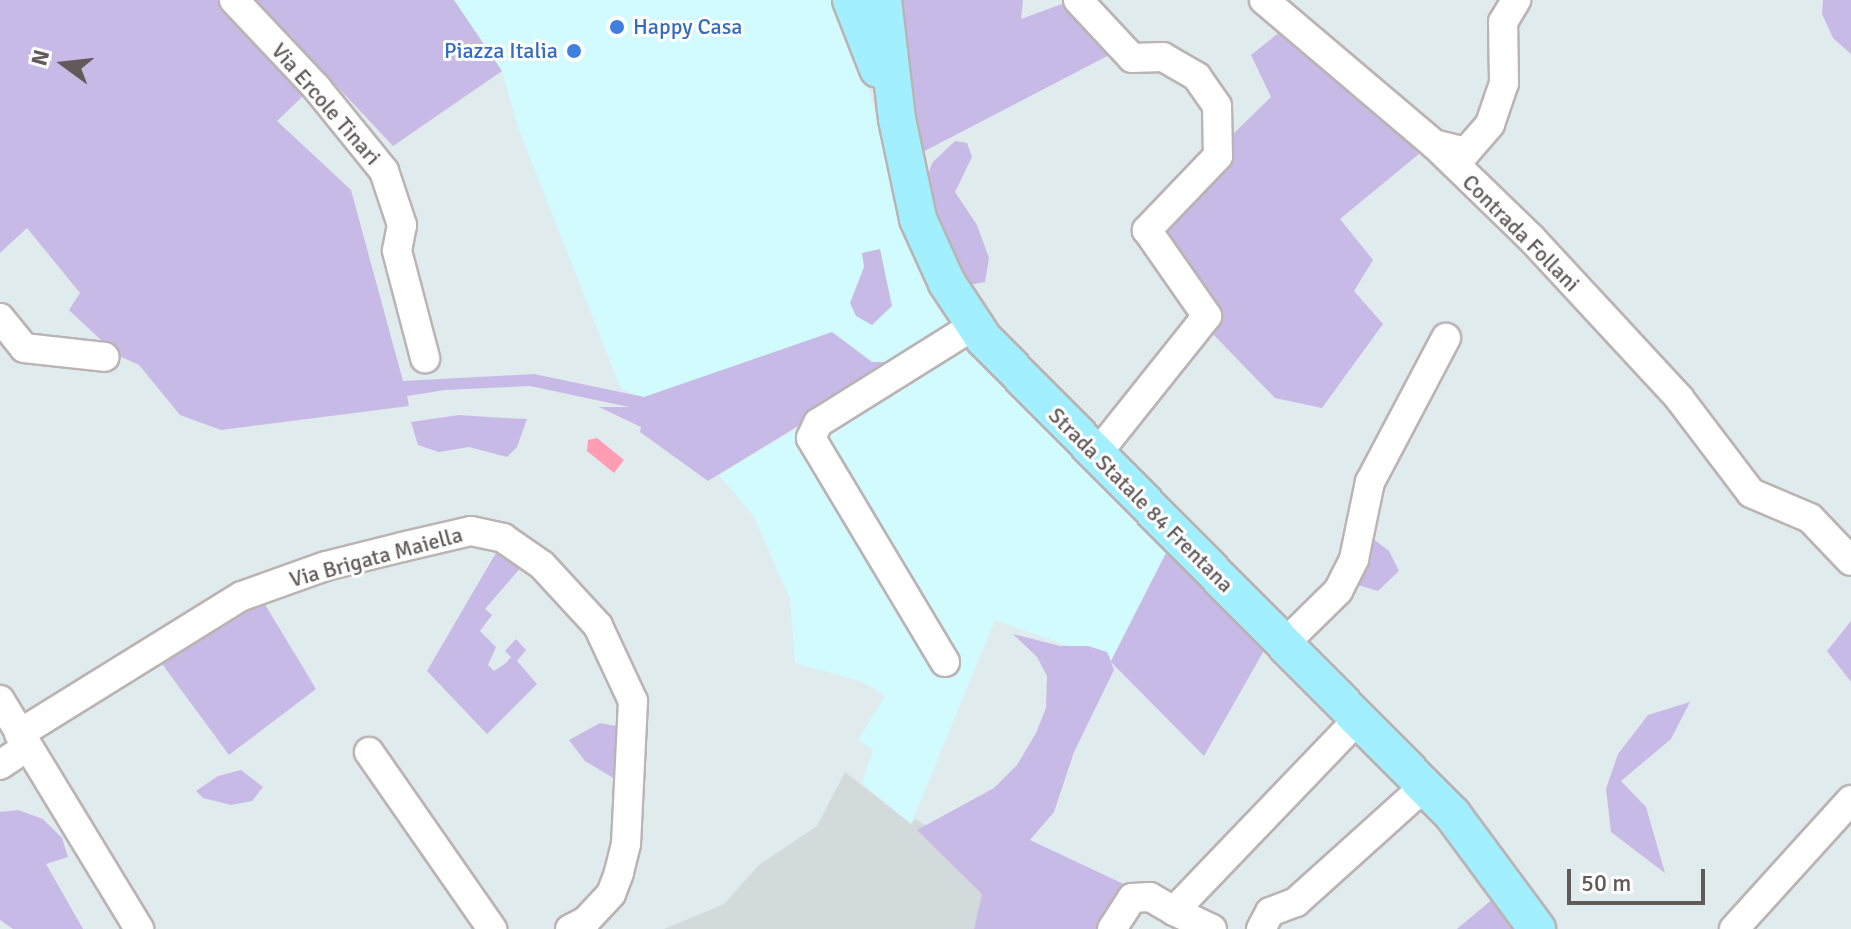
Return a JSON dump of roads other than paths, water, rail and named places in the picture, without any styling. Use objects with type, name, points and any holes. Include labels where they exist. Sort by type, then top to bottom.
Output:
[{"type":"main road","points":[[851,0],[897,119]]},
{"type":"main road","name":"Strada Statale 84 Frentana","points":[[887,10],[897,119],[918,219],[947,283],[975,325],[1096,455],[1452,814],[1537,929]]},
{"type":"street","name":"Via Ercole Tinari","points":[[234,0],[316,87],[384,171],[402,225],[397,251],[425,358]]},
{"type":"street","points":[[1078,0],[1132,58],[1163,57],[1197,77],[1217,106],[1218,156],[1147,230],[1207,316],[1096,455]]},
{"type":"street","name":"Contrada Follani","points":[[1264,0],[1434,144],[1532,239],[1634,349],[1751,493],[1810,518],[1851,561]]},
{"type":"street","points":[[1434,144],[1466,152],[1490,124],[1504,83],[1503,22],[1516,0]]},
{"type":"street","points":[[945,662],[811,438],[818,423],[975,325]]},
{"type":"street","points":[[10,336],[105,357]]},
{"type":"street","points":[[1284,644],[1338,591],[1354,559],[1370,482],[1446,338]]},
{"type":"street","name":"Via Brigata Maiella","points":[[0,765],[23,741],[242,596],[326,566],[429,540],[471,531],[503,538],[542,565],[598,626],[633,701],[626,844],[619,873],[611,894],[586,921],[570,929]]},
{"type":"street","points":[[0,700],[139,929]]},
{"type":"street","points":[[1174,911],[1359,718]]},
{"type":"street","points":[[369,752],[492,929]]},
{"type":"street","points":[[1261,929],[1270,912],[1296,902],[1425,786]]},
{"type":"street","points":[[1734,929],[1851,800]]},
{"type":"street","points":[[1112,929],[1132,898],[1150,897],[1212,929]]},
{"type":"place","name":"Happy Casa","points":[[617,27]]},
{"type":"place","name":"Piazza Italia","points":[[574,51]]}]
